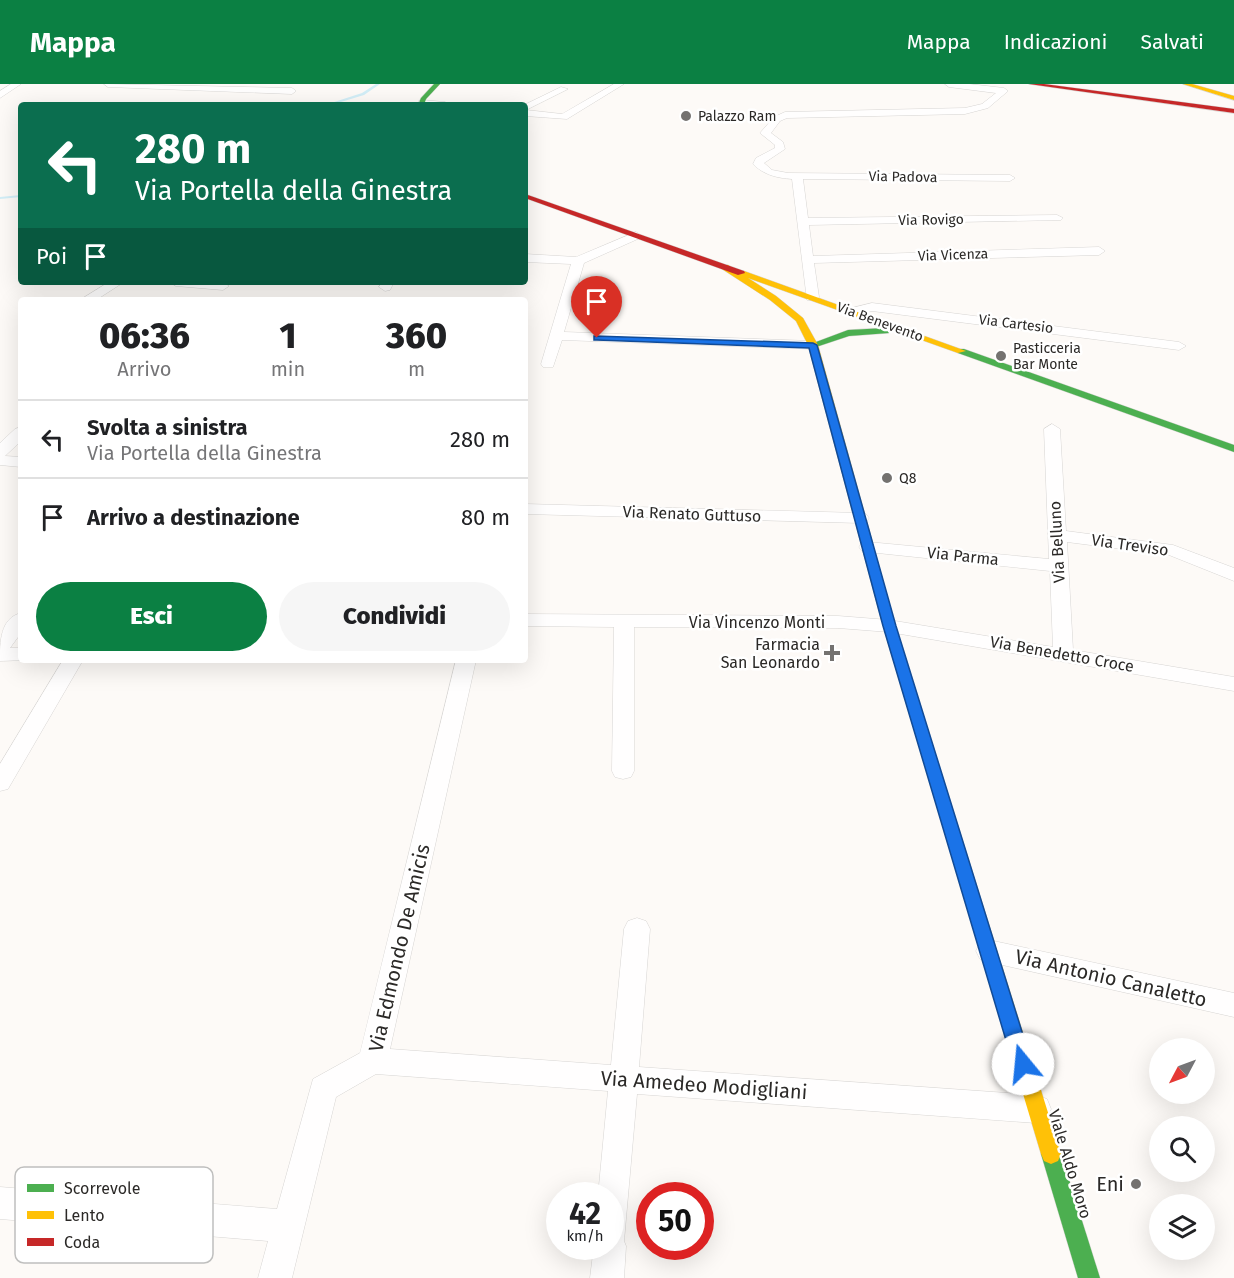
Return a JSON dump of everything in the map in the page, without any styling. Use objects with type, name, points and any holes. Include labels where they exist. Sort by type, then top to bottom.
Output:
[{"type":"main road","points":[[423,102],[436,84]]},
{"type":"main road","points":[[1032,84],[1159,99],[1234,111]]},
{"type":"main road","points":[[1047,84],[1080,84]]},
{"type":"main road","points":[[1186,84],[1234,98]]},
{"type":"main road","name":"Via Benevento","points":[[528,197],[1234,449]]},
{"type":"main road","name":"Viale Aldo Moro","points":[[725,267],[773,298],[800,320],[813,345],[889,626],[1089,1278]]},
{"type":"main road","points":[[800,320],[828,312],[853,312]]},
{"type":"main road","points":[[800,320],[825,326],[889,331],[922,337]]},
{"type":"main road","points":[[813,345],[842,333],[860,330]]},
{"type":"street","points":[[0,95],[17,84]]},
{"type":"street","points":[[108,84],[292,91]]},
{"type":"street","points":[[528,113],[564,117],[620,84]]},
{"type":"street","name":"Via Padova","points":[[949,84],[1004,92],[985,106],[965,111],[799,113],[783,116],[765,133],[780,144],[780,149],[757,162],[768,172],[797,176],[1010,178]]},
{"type":"street","points":[[528,107],[564,89],[548,86]]},
{"type":"street","points":[[797,176],[812,297]]},
{"type":"street","name":"Via Rovigo","points":[[804,222],[1058,218]]},
{"type":"street","points":[[528,258],[578,261],[636,236]]},
{"type":"street","name":"Via Vicenza","points":[[808,260],[1099,251]]},
{"type":"street","points":[[548,364],[578,261]]},
{"type":"street","points":[[92,297],[113,285]]},
{"type":"street","points":[[211,285],[223,286]]},
{"type":"street","name":"Via Cartesio","points":[[853,312],[872,307],[1179,346]]},
{"type":"street","points":[[555,336],[813,345]]},
{"type":"street","name":"Via Belluno","points":[[1052,429],[1063,654]]},
{"type":"street","points":[[0,453],[18,435]]},
{"type":"street","points":[[0,460],[18,462]]},
{"type":"street","name":"Via Renato Guttuso","points":[[528,509],[860,518]]},
{"type":"street","name":"Via Treviso","points":[[1057,536],[1173,550],[1234,575]]},
{"type":"street","name":"Via Parma","points":[[868,547],[1059,566]]},
{"type":"street","name":"Via Vincenzo Monti","points":[[528,620],[838,622],[889,626]]},
{"type":"street","points":[[622,771],[624,622]]},
{"type":"street","points":[[0,647],[18,624]]},
{"type":"street","name":"Via Benedetto Croce","points":[[889,626],[1234,684]]},
{"type":"street","points":[[0,654],[18,655]]},
{"type":"street","points":[[0,783],[72,663]]},
{"type":"street","name":"Via Edmondo De Amicis","points":[[275,1278],[323,1089],[373,1061],[465,663]]},
{"type":"street","points":[[615,1182],[637,929]]},
{"type":"street","name":"Via Antonio Canaletto","points":[[989,951],[1234,1005]]},
{"type":"street","name":"Via Amedeo Modigliani","points":[[373,1061],[1036,1109]]},
{"type":"street","points":[[0,1203],[15,1204]]},
{"type":"street","points":[[213,1220],[288,1226]]},
{"type":"street","points":[[607,1278],[609,1260]]},
{"type":"waterway","points":[[337,102],[363,94],[378,84]]},
{"type":"waterway","points":[[0,198],[18,196]]},
{"type":"traffic: fast","points":[[422,102],[437,84]]},
{"type":"traffic: fast","points":[[813,345],[848,333],[886,331]]},
{"type":"traffic: fast","points":[[961,351],[1234,449]]},
{"type":"traffic: fast","points":[[863,529],[889,626],[929,756]]},
{"type":"traffic: fast","points":[[1051,1154],[1089,1278]]},
{"type":"traffic: slow","points":[[1186,84],[1234,98]]},
{"type":"traffic: slow","points":[[725,267],[773,298],[800,320],[813,345],[863,529]]},
{"type":"traffic: slow","points":[[741,273],[961,351]]},
{"type":"traffic: slow","points":[[929,756],[1051,1154]]},
{"type":"traffic: jam","points":[[1032,84],[1234,111]]},
{"type":"traffic: jam","points":[[528,197],[741,273]]},
{"type":"place","name":"Palazzo Ram","points":[[686,116]]},
{"type":"place","name":"Pasticceria Bar Monte","points":[[1001,356]]},
{"type":"place","name":"Q8","points":[[887,478]]},
{"type":"place","name":"Farmacia San Leonardo","points":[[832,653]]},
{"type":"place","name":"Eni","points":[[1136,1184]]},
{"type":"route","points":[[597,338],[813,345],[889,626],[1023,1064]]}]
